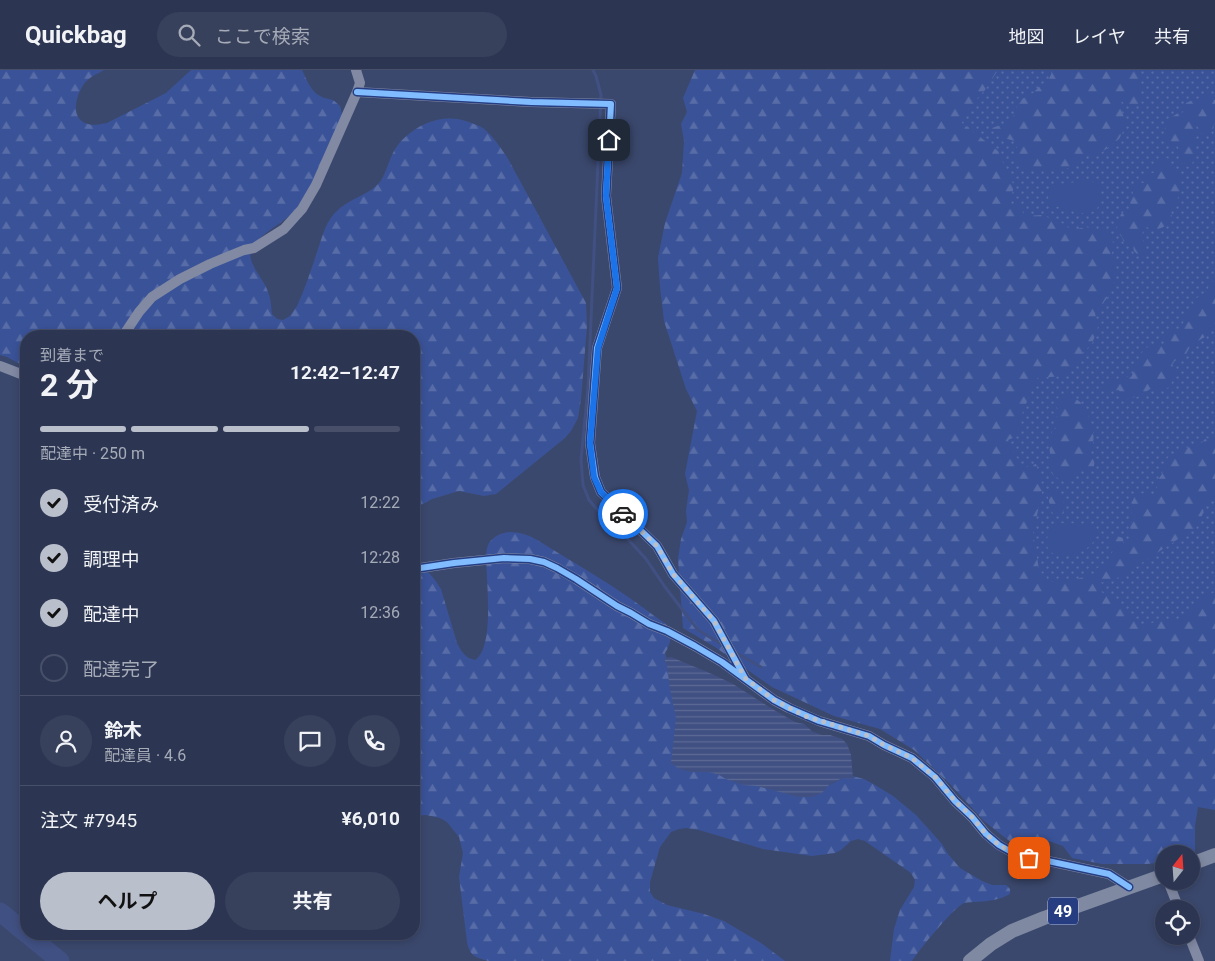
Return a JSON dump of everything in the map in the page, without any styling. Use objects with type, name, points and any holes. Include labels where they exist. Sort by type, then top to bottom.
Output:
[{"type":"main road","points":[[1200,861],[1215,855]]},
{"type":"main road","name":"49","points":[[970,961],[991,944],[1012,931],[1155,878]]},
{"type":"street","points":[[127,330],[152,297],[180,279],[210,264],[244,250],[254,248],[284,229],[302,209],[316,185],[357,92],[360,84],[356,70]]},
{"type":"street","points":[[357,92],[531,102],[611,104],[606,196],[617,288],[598,348],[590,443],[594,477],[601,492],[657,546],[673,574],[714,621],[745,678]]},
{"type":"street","points":[[0,366],[20,374]]},
{"type":"street","points":[[420,568],[504,558],[530,559],[544,562],[576,579],[616,606],[695,646],[722,662],[774,700],[805,716],[869,736],[912,758],[935,777],[986,834],[999,845],[1015,854],[1110,874],[1129,887]]},
{"type":"street","points":[[1193,945],[1199,961]]},
{"type":"green space","points":[[0,70],[104,70],[86,82],[81,89],[76,106],[78,117],[82,121],[98,125],[107,123],[166,93],[191,70],[302,70],[310,86],[318,95],[333,100],[340,106],[342,117],[320,170],[306,196],[288,217],[254,245],[251,251],[251,261],[266,287],[272,314],[277,319],[283,320],[290,316],[297,306],[323,235],[335,213],[380,182],[390,158],[404,138],[429,122],[447,119],[457,119],[477,125],[493,138],[507,157],[586,303],[587,326],[581,399],[578,418],[571,431],[565,438],[496,494],[484,496],[459,491],[432,499],[420,506],[420,330],[20,330],[20,364],[0,355]]},
{"type":"green space","points":[[695,70],[998,70],[985,90],[966,111],[962,123],[998,151],[1014,186],[1010,203],[1020,207],[1025,216],[1042,215],[1064,224],[1071,230],[1086,227],[1107,232],[1115,246],[1111,255],[1117,270],[1111,293],[1095,313],[1098,327],[1092,344],[1082,353],[1075,365],[1063,376],[1037,378],[1023,411],[1017,436],[1008,440],[1024,468],[1036,464],[1043,488],[1033,533],[1039,570],[1051,582],[1060,579],[1066,581],[1095,573],[1097,568],[1108,564],[1113,550],[1110,542],[1114,535],[1123,538],[1124,547],[1127,546],[1131,537],[1130,526],[1133,518],[1130,508],[1135,495],[1144,493],[1154,496],[1158,480],[1162,474],[1163,465],[1169,456],[1175,455],[1184,448],[1199,446],[1205,439],[1215,437],[1215,495],[1207,500],[1199,525],[1123,575],[1107,583],[1101,582],[1100,591],[1118,603],[1134,620],[1145,626],[1164,618],[1176,621],[1189,614],[1206,596],[1215,592],[1215,810],[1198,807],[1195,845],[1155,845],[1155,863],[1147,864],[1102,864],[1072,858],[1063,846],[1049,841],[1044,850],[1017,847],[984,821],[950,784],[914,750],[880,729],[834,716],[772,687],[715,647],[683,628],[678,559],[681,539],[687,522],[686,511],[689,490],[685,474],[697,411],[686,389],[664,321],[658,258],[665,223],[682,173],[684,141],[681,124],[687,112],[683,98]]},
{"type":"green space","points":[[951,70],[1215,70],[1215,617],[1133,644],[1010,594]]},
{"type":"green space","points":[[1053,70],[1139,70],[1141,85],[1139,104],[1131,109],[1120,100],[1125,128],[1119,139],[1097,156],[1084,156],[1071,167],[1060,171],[1049,169],[1039,172],[1025,169],[1016,162],[1015,152],[1019,142],[996,136],[992,128],[1008,125],[1013,119],[1015,110],[1022,99],[1033,93],[1049,79]]},
{"type":"green space","points":[[1202,96],[1208,96],[1215,100],[1215,122],[1212,132],[1202,134],[1196,124],[1195,152],[1192,165],[1186,167],[1180,162],[1177,145],[1170,144],[1164,137],[1165,127],[1170,125],[1172,117],[1184,112],[1186,103],[1193,100],[1199,103]]},
{"type":"green space","points":[[1163,156],[1169,159],[1171,168],[1176,169],[1180,173],[1178,182],[1182,190],[1175,208],[1170,210],[1173,220],[1159,229],[1144,226],[1142,236],[1146,248],[1142,259],[1134,251],[1133,246],[1125,246],[1122,237],[1116,231],[1121,214],[1128,209],[1133,210],[1130,203],[1133,195],[1132,188],[1137,182],[1146,182],[1146,175],[1156,173],[1154,165],[1157,159]]},
{"type":"green space","points":[[1086,180],[1092,181],[1100,187],[1101,199],[1097,209],[1088,214],[1066,210],[1049,202],[1049,189],[1052,185]]},
{"type":"green space","points":[[1215,281],[1215,324],[1213,324],[1210,334],[1191,345],[1186,354],[1172,363],[1175,374],[1170,387],[1158,391],[1150,389],[1140,396],[1122,400],[1119,390],[1106,392],[1104,385],[1109,379],[1116,381],[1121,376],[1131,377],[1140,355],[1146,348],[1167,342],[1164,332],[1171,330],[1179,331],[1184,321],[1183,314],[1191,308],[1194,300],[1207,291],[1210,282]]},
{"type":"green space","points":[[1067,394],[1083,405],[1089,417],[1093,432],[1091,453],[1095,456],[1094,466],[1089,475],[1085,469],[1085,464],[1064,482],[1053,475],[1049,463],[1049,443],[1055,428],[1055,419],[1060,413],[1056,406],[1057,399]]},
{"type":"green space","points":[[1050,489],[1059,490],[1061,493],[1064,504],[1063,514],[1053,514],[1047,494]]},
{"type":"green space","points":[[1063,523],[1093,524],[1096,527],[1096,537],[1091,545],[1082,551],[1062,555],[1053,553],[1048,548],[1047,539],[1049,533]]},
{"type":"green space","points":[[509,532],[532,537],[611,586],[663,622],[668,627],[671,637],[665,653],[670,669],[822,789],[848,775],[864,779],[875,785],[893,796],[916,815],[960,868],[992,885],[1006,885],[1010,889],[1010,894],[994,900],[964,903],[945,920],[912,961],[890,961],[894,929],[900,910],[914,887],[915,880],[911,873],[865,841],[858,839],[851,841],[835,853],[812,856],[763,849],[686,828],[671,832],[660,847],[650,882],[650,892],[654,898],[667,905],[724,921],[761,943],[785,961],[488,961],[474,956],[467,942],[459,877],[463,853],[459,837],[447,822],[440,818],[420,816],[420,566],[433,577],[441,589],[457,643],[466,656],[475,660],[484,646],[487,634],[487,547],[500,534]]},
{"type":"shaded area","points":[[671,657],[733,684],[795,722],[804,724],[813,732],[842,739],[847,744],[851,755],[853,779],[842,778],[829,785],[822,793],[812,797],[798,797],[757,786],[743,785],[709,772],[691,772],[679,769],[671,763],[676,718],[664,658]]},
{"type":"waterway","points":[[593,70],[601,95],[588,387],[581,460],[583,485],[589,500],[608,522],[626,537],[646,559],[698,630],[723,645]]},
{"type":"waterway","points":[[735,652],[761,667]]},
{"type":"waterway","points":[[0,912],[20,928]]},
{"type":"waterway","points":[[34,940],[60,961]]},
{"type":"cycle path","points":[[357,92],[531,102],[611,104],[606,196],[617,288],[597,348],[590,443],[595,477],[601,492],[657,546],[673,574],[714,621],[745,678]]},
{"type":"cycle path","points":[[420,568],[504,558],[530,559],[544,562],[576,579],[649,624],[667,631],[722,662],[774,700],[789,708],[819,721],[869,736],[912,758],[935,777],[986,834],[999,845],[1015,854],[1109,874],[1129,887]]},
{"type":"way so far","points":[[623,514],[657,546],[673,574],[714,621],[745,678],[774,700],[805,716],[869,736],[912,758],[935,777],[986,834],[999,845],[1015,854],[1029,858]]},
{"type":"route","points":[[609,140],[606,196],[617,288],[598,348],[590,443],[594,477],[601,492],[623,514]]}]
